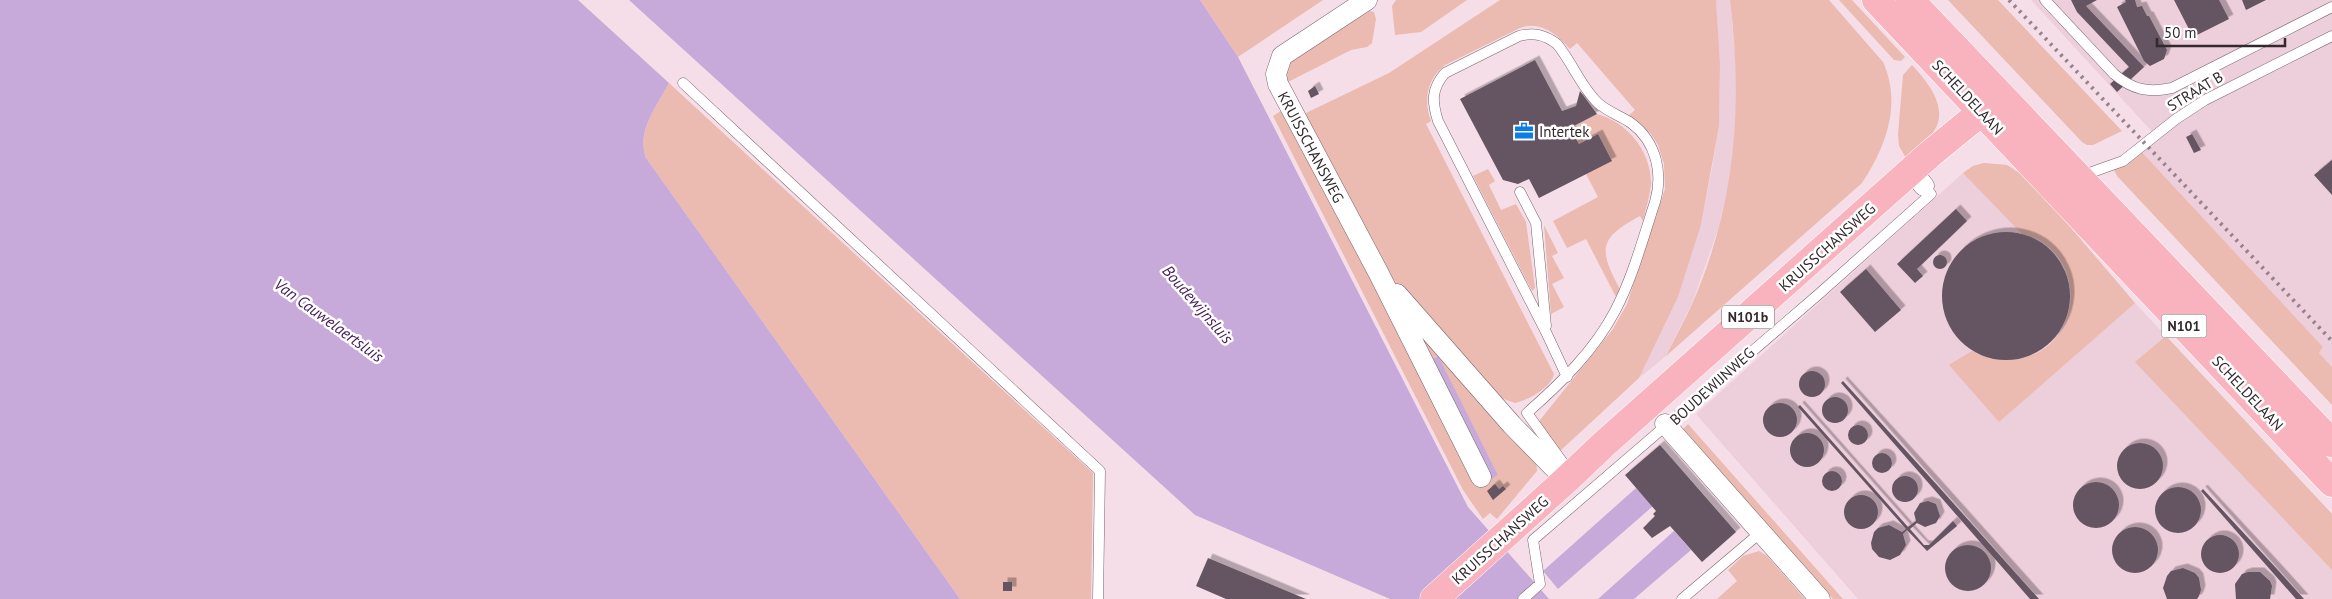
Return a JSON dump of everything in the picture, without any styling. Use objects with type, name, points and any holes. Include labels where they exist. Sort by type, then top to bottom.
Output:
[{"type":"main road","name":"SCHELDELAAN","points":[[1876,0],[1992,104],[2070,186],[2332,443]]},
{"type":"main road","name":"SCHELDELAAN","points":[[1910,0],[1992,104]]},
{"type":"main road","name":"KRUISSCHANSWEG","points":[[1434,599],[1655,398],[1918,179],[1992,104]]},
{"type":"main road","name":"SCHELDELAAN","points":[[2070,186],[2332,483]]},
{"type":"street","name":"KRUISSCHANSWEG","points":[[1367,0],[1282,56],[1276,74],[1278,84],[1378,272],[1481,477]]},
{"type":"street","name":"KRUISSCHANSWEG","points":[[1378,272],[1512,425],[1569,478]]},
{"type":"street","name":"BOUDEWIJNWEG","points":[[1666,424],[1820,599]]},
{"type":"lane","points":[[2045,0],[2120,80],[2140,90],[2154,92],[2172,88],[2332,7]]},
{"type":"lane","points":[[1567,377],[1438,121],[1433,106],[1436,83],[1445,73],[1519,36],[1529,34],[1548,37],[1557,44],[1599,104],[1640,131],[1648,141],[1658,163],[1659,189],[1624,291],[1603,330],[1567,377],[1528,413],[1569,478]]},
{"type":"lane","name":"STRAAT B","points":[[2070,186],[2123,161],[2176,118],[2206,100],[2332,36]]},
{"type":"lane","points":[[683,83],[1100,471],[1098,599]]},
{"type":"lane","name":"BOUDEWIJNWEG","points":[[1666,424],[1820,293],[1931,194],[1918,179]]},
{"type":"lane","points":[[1520,192],[1536,224],[1546,332]]},
{"type":"lane","points":[[1523,599],[1540,584],[1533,540],[1666,424]]},
{"type":"lane","points":[[1682,599],[1760,533]]},
{"type":"shaded area","points":[[1200,0],[1323,0],[1238,57]]},
{"type":"shaded area","points":[[1396,0],[1467,0],[1421,32],[1395,35],[1392,6]]},
{"type":"shaded area","points":[[1500,0],[1716,0],[1720,63],[1719,126],[1701,225],[1678,297],[1639,378],[1559,452],[1538,427],[1540,420],[1613,329],[1627,304],[1665,189],[1664,164],[1658,145],[1651,134],[1628,116],[1635,110],[1577,43],[1570,49],[1560,38],[1548,30],[1534,26],[1520,28],[1445,65],[1434,77],[1428,90],[1427,105],[1431,121],[1426,124],[1554,374],[1544,389],[1515,403],[1501,398],[1384,270],[1304,114],[1389,73]]},
{"type":"shaded area","points":[[1716,0],[1730,0],[1736,63],[1737,125],[1730,180],[1718,229],[1693,301],[1666,356],[1639,378],[1678,297],[1701,225],[1719,126],[1720,63]]},
{"type":"shaded area","points":[[1730,0],[1829,0],[1883,62],[1889,78],[1891,94],[1889,125],[1878,155],[1862,183],[1666,356],[1693,302],[1707,265],[1719,228],[1727,191],[1735,116],[1736,78]]},
{"type":"shaded area","points":[[1839,0],[1852,0],[1905,57],[1901,61],[1894,60]]},
{"type":"shaded area","points":[[1948,0],[1998,0],[2122,131],[2093,145],[2087,145],[2082,142]]},
{"type":"shaded area","points":[[2031,0],[2332,0],[2332,367],[2319,353],[2323,347],[2137,147],[2156,136]]},
{"type":"shaded area","points":[[1370,11],[1374,12],[1376,19],[1372,43],[1367,47],[1351,50],[1288,82],[1286,77],[1288,62]]},
{"type":"shaded area","points":[[1912,65],[1925,80],[1935,97],[1939,115],[1937,125],[1932,134],[1906,158],[1899,146],[1898,134],[1903,75]]},
{"type":"shaded area","points":[[669,83],[1093,473],[1091,599],[960,599],[646,158],[644,138],[646,128]]},
{"type":"shaded area","points":[[1284,109],[1480,486],[1498,475],[1437,356],[1429,360],[1417,327],[1536,460],[1537,471],[1497,519],[1490,513],[1483,519],[1463,490],[1273,116]]},
{"type":"shaded area","points":[[1597,114],[1618,124],[1635,139],[1642,149],[1650,171],[1651,183],[1643,221],[1640,216],[1626,224],[1616,231],[1606,246],[1608,264],[1620,289],[1617,299],[1586,239],[1567,248],[1553,221],[1598,197],[1586,174],[1611,159],[1598,134],[1579,144],[1570,128]]},
{"type":"shaded area","points":[[2137,147],[2323,347],[2319,353],[2332,367],[2332,405],[2117,176],[2114,164]]},
{"type":"shaded area","points":[[1984,163],[2007,165],[2030,180],[2135,303],[2332,514],[2332,599],[1858,599],[1696,414],[1963,173],[1973,166]]},
{"type":"shaded area","points":[[1984,163],[2007,165],[2030,180],[2135,303],[1999,422],[1949,365],[1972,351],[2008,359],[2036,354],[2056,338],[2068,316],[2070,291],[2064,266],[2048,246],[2022,234],[1963,173],[1973,166]]},
{"type":"shaded area","points":[[1488,169],[1495,181],[1489,185],[1501,210],[1516,204],[1526,222],[1535,288],[1532,291],[1473,176]]},
{"type":"shaded area","points":[[1544,225],[1558,253],[1552,256],[1564,278],[1552,284],[1564,307],[1551,314]]},
{"type":"shaded area","points":[[2166,336],[2332,514],[2332,570],[2135,362]]},
{"type":"shaded area","points":[[1688,424],[1843,599],[1833,599],[1683,429]]},
{"type":"shaded area","points":[[1759,551],[1767,556],[1805,599],[1717,599],[1737,581],[1728,570],[1743,556]]},
{"type":"water","name":"Van Cauwelaertsluis","points":[[0,0],[578,0],[669,83],[646,128],[644,148],[646,158],[960,599],[0,599]]},
{"type":"water","name":"Boudewijnsluis","points":[[629,0],[1200,0],[1238,57],[1468,507],[1549,599],[1390,599],[1195,515]]},
{"type":"water","points":[[1438,356],[1498,475],[1490,480],[1429,360]]},
{"type":"water","points":[[1636,488],[1653,506],[1558,589],[1543,571]]},
{"type":"water","points":[[1674,531],[1691,550],[1634,599],[1598,599]]},
{"type":"building","points":[[2071,0],[2097,0],[2086,6],[2144,67],[2117,92],[2110,84],[2129,67],[2077,12]]},
{"type":"building","points":[[2125,0],[2135,0],[2137,7],[2142,6],[2147,16],[2149,16],[2167,50],[2164,59],[2150,66],[2144,61],[2117,7],[2126,2]]},
{"type":"building","points":[[2174,0],[2219,0],[2229,19],[2193,37]]},
{"type":"building","points":[[2242,0],[2266,0],[2246,10]]},
{"type":"building","name":"Intertek","points":[[1535,60],[1562,111],[1576,106],[1580,91],[1597,114],[1570,128],[1579,144],[1598,134],[1612,161],[1539,198],[1529,179],[1518,184],[1503,180],[1460,99]]},
{"type":"building","points":[[1315,86],[1319,94],[1311,98],[1308,91]]},
{"type":"building","points":[[2192,134],[2201,150],[2194,153],[2186,137]]},
{"type":"building","points":[[2332,160],[2332,195],[2314,175]]},
{"type":"building","points":[[1956,209],[1967,221],[1917,269],[1923,276],[1915,283],[1897,264]]},
{"type":"building","points":[[2006,232],[2031,236],[2052,250],[2066,271],[2070,296],[2066,321],[2052,342],[2031,356],[2006,360],[1981,356],[1960,342],[1946,321],[1942,296],[1946,271],[1960,250],[1981,236]]},
{"type":"building","points":[[1940,255],[1945,257],[1947,262],[1945,267],[1940,269],[1935,267],[1933,262],[1935,257]]},
{"type":"building","points":[[1866,269],[1901,310],[1875,332],[1840,292]]},
{"type":"building","points":[[1812,371],[1821,375],[1825,384],[1821,393],[1812,397],[1803,393],[1799,384],[1803,375]]},
{"type":"building","points":[[1843,381],[2039,599],[2030,599],[1841,383]]},
{"type":"building","points":[[1835,397],[1844,401],[1848,410],[1844,419],[1835,423],[1826,419],[1822,410],[1826,401]]},
{"type":"building","points":[[1780,403],[1787,404],[1792,408],[1796,413],[1796,427],[1792,432],[1787,436],[1780,437],[1773,436],[1768,432],[1764,427],[1763,420],[1764,413],[1768,408],[1773,404]]},
{"type":"building","points":[[1800,405],[1908,527],[1916,521],[1914,513],[1920,503],[1928,501],[1936,504],[1940,516],[1936,523],[1925,527],[1917,523],[1910,529],[1924,545],[1929,545],[1953,521],[1957,526],[1927,551],[1907,530],[1903,534],[1906,545],[1900,555],[1890,560],[1879,557],[1872,549],[1871,543],[1874,532],[1878,528],[1889,525],[1902,532],[1906,529],[1798,407]]},
{"type":"building","points":[[1854,425],[1862,425],[1868,431],[1868,439],[1862,445],[1854,445],[1848,439],[1848,431]]},
{"type":"building","points":[[1807,433],[1814,434],[1819,438],[1823,443],[1823,457],[1819,462],[1814,466],[1807,467],[1800,466],[1795,462],[1791,457],[1790,450],[1791,443],[1795,438],[1800,434]]},
{"type":"building","points":[[2140,443],[2153,447],[2159,453],[2163,466],[2159,479],[2153,485],[2140,489],[2127,485],[2121,479],[2117,466],[2121,453],[2127,447]]},
{"type":"building","points":[[1660,445],[1736,532],[1702,562],[1670,526],[1652,538],[1643,528],[1655,516],[1653,514],[1656,511],[1625,475]]},
{"type":"building","points":[[1882,453],[1889,456],[1892,463],[1889,470],[1882,473],[1875,470],[1872,463],[1875,456]]},
{"type":"building","points":[[1828,471],[1836,471],[1842,477],[1842,485],[1836,491],[1828,491],[1822,485],[1822,477]]},
{"type":"building","points":[[1905,476],[1914,480],[1918,489],[1914,498],[1905,502],[1896,498],[1892,489],[1896,480]]},
{"type":"building","points":[[2096,482],[2109,486],[2115,492],[2119,505],[2115,518],[2109,524],[2096,528],[2083,524],[2077,518],[2073,505],[2077,492],[2083,486]]},
{"type":"building","points":[[1495,484],[1499,489],[1503,486],[1506,489],[1493,500],[1487,491]]},
{"type":"building","points":[[2178,487],[2191,491],[2197,497],[2201,510],[2197,523],[2191,529],[2178,533],[2165,529],[2159,523],[2155,510],[2159,497],[2165,491]]},
{"type":"building","points":[[2203,489],[2304,599],[2296,599],[2201,491]]},
{"type":"building","points":[[1861,495],[1868,496],[1873,500],[1877,505],[1877,519],[1873,524],[1868,528],[1861,529],[1854,528],[1849,524],[1845,519],[1844,512],[1845,505],[1849,500],[1854,496]]},
{"type":"building","points":[[2135,527],[2148,531],[2154,537],[2158,550],[2154,563],[2148,569],[2135,573],[2122,569],[2116,563],[2112,550],[2116,537],[2122,531]]},
{"type":"building","points":[[2220,535],[2227,536],[2233,541],[2238,547],[2238,561],[2233,567],[2227,572],[2220,573],[2213,572],[2207,567],[2202,561],[2201,554],[2202,547],[2207,541],[2213,536]]},
{"type":"building","points":[[1968,545],[1981,549],[1987,555],[1991,568],[1987,581],[1981,587],[1968,591],[1955,587],[1949,581],[1945,568],[1949,555],[1955,549]]},
{"type":"building","points":[[1208,558],[1306,599],[1226,599],[1196,586]]},
{"type":"building","points":[[2183,568],[2195,573],[2199,578],[2201,590],[2199,596],[2197,599],[2167,599],[2163,588],[2167,576],[2171,571]]},
{"type":"building","points":[[2260,572],[2270,581],[2272,586],[2270,599],[2236,599],[2235,584],[2242,574]]},
{"type":"building","points":[[1003,582],[1012,582],[1012,591],[1003,591]]},
{"type":"railway","points":[[2009,0],[2332,341]]},
{"type":"place","name":"Intertek","points":[[1524,131]]}]
